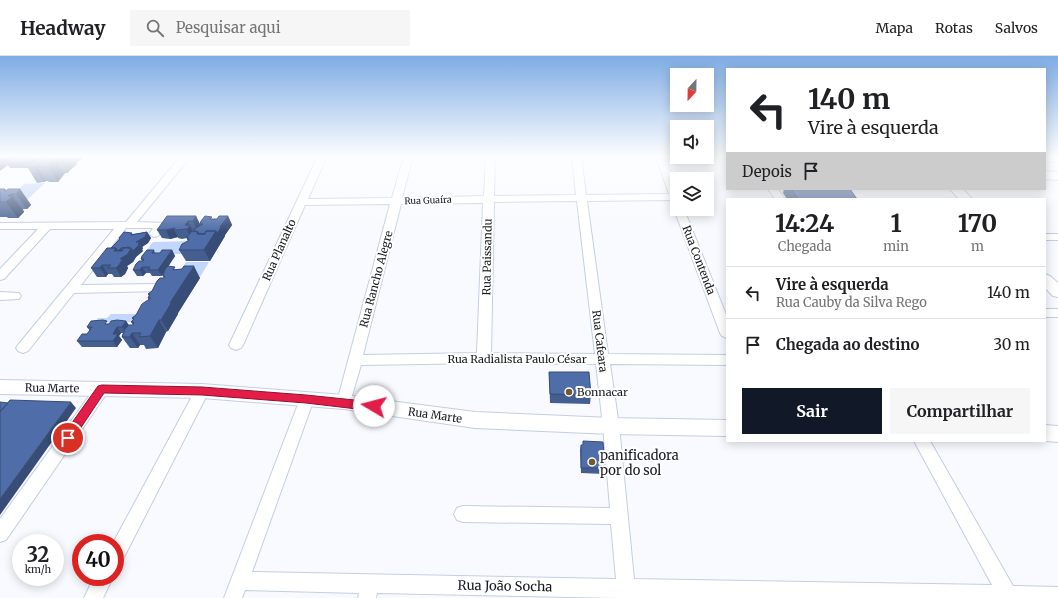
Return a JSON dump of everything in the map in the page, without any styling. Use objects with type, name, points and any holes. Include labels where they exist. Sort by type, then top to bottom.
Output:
[{"type":"street","points":[[23,348],[73,286],[164,181]]},
{"type":"street","name":"Rua Planalto","points":[[236,345],[310,181]]},
{"type":"street","name":"Rua Rancho Alegre","points":[[344,402],[402,181]]},
{"type":"street","name":"Rua Paissandu","points":[[484,358],[489,181]]},
{"type":"street","name":"Rua Cafeara","points":[[580,181],[611,426],[627,593]]},
{"type":"street","points":[[957,190],[965,198]]},
{"type":"street","name":"Rua Guaíra","points":[[301,202],[582,197],[670,200]]},
{"type":"street","name":"Rua Contenda","points":[[682,216],[726,330]]},
{"type":"street","points":[[0,236],[6,226],[162,225],[154,234]]},
{"type":"street","points":[[0,276],[47,226]]},
{"type":"street","points":[[1046,237],[1058,237]]},
{"type":"street","points":[[1046,280],[1058,292]]},
{"type":"street","points":[[73,286],[160,286]]},
{"type":"street","points":[[0,296],[15,296]]},
{"type":"street","points":[[1046,313],[1058,313]]},
{"type":"street","name":"Rua Radialista Paulo César","points":[[355,360],[484,358],[726,360]]},
{"type":"street","name":"Rua Marte","points":[[0,388],[202,391],[344,402],[475,420],[611,426],[726,428]]},
{"type":"street","points":[[0,534],[102,389]]},
{"type":"street","points":[[124,540],[202,391]]},
{"type":"street","points":[[236,590],[306,399]]},
{"type":"street","points":[[1046,433],[1058,434]]},
{"type":"street","points":[[923,442],[1008,595]]},
{"type":"street","points":[[463,514],[619,516]]},
{"type":"street","points":[[93,598],[99,586]]},
{"type":"street","name":"Rua João Socha","points":[[236,590],[1058,596]]},
{"type":"shaded area","points":[[45,183],[27,200],[6,200],[24,184]]},
{"type":"shaded area","points":[[194,241],[185,254],[144,254],[153,242]]},
{"type":"shaded area","points":[[186,262],[209,262],[200,277],[177,276]]},
{"type":"shaded area","points":[[111,314],[146,314],[141,322],[95,322],[98,318],[107,318]]},
{"type":"building","points":[[0,189],[5,189],[4,191],[6,191],[8,189],[20,189],[16,194],[11,194],[8,196],[13,196],[6,202],[0,202]]},
{"type":"building","points":[[792,190],[851,190],[856,198],[797,198]]},
{"type":"building","points":[[167,216],[196,216],[193,221],[188,221],[185,225],[190,226],[187,229],[174,230],[175,228],[157,230]]},
{"type":"building","points":[[205,216],[212,217],[210,219],[217,219],[219,216],[228,216],[217,234],[216,231],[206,231],[205,234],[199,234],[198,232],[194,231],[203,224],[200,224]]},
{"type":"building","points":[[192,231],[198,232],[197,234],[205,234],[206,231],[216,231],[204,250],[179,250],[182,244],[188,241],[189,239],[187,239],[187,237]]},
{"type":"building","points":[[124,232],[132,233],[131,235],[147,232],[145,237],[136,242],[140,242],[133,251],[131,248],[128,248],[129,247],[121,248],[118,251],[116,248],[111,248],[120,239],[119,238]]},
{"type":"building","points":[[107,248],[116,248],[114,251],[122,251],[124,248],[131,248],[128,254],[120,259],[123,259],[116,268],[108,268],[111,265],[102,265],[100,268],[91,268]]},
{"type":"building","points":[[147,250],[154,250],[152,253],[160,253],[162,250],[172,250],[158,270],[148,270],[150,267],[142,267],[140,270],[133,270],[139,261],[143,261],[144,259],[141,259],[142,256]]},
{"type":"building","points":[[168,266],[175,267],[173,270],[182,269],[184,266],[194,266],[150,336],[139,337],[141,333],[132,333],[130,337],[122,337],[125,329],[129,325],[133,325],[134,322],[131,322],[134,319],[132,318],[136,315],[142,304],[151,298],[148,298],[150,294],[148,294],[152,291],[157,281],[160,278],[164,278],[165,276],[163,276],[165,269]]},
{"type":"building","points":[[117,320],[126,321],[122,327],[117,327],[113,334],[118,334],[113,341],[77,341],[82,334],[87,334],[92,327],[87,327],[91,321],[107,321],[105,324],[109,324],[111,321]]},
{"type":"building","points":[[549,372],[589,372],[591,395],[550,394]]},
{"type":"building","points":[[10,400],[71,402],[0,499],[0,412]]},
{"type":"building","points":[[0,402],[8,403],[0,412]]},
{"type":"building","name":"panificadora por do sol","points":[[583,441],[603,442],[605,468],[581,468],[581,445],[583,445]]},
{"type":"place","name":"Bonnacar","points":[[569,392]]},
{"type":"place","name":"panificadora por do sol","points":[[592,462]]},
{"type":"route","points":[[68,438],[102,389],[202,391],[344,402],[374,406]]}]
